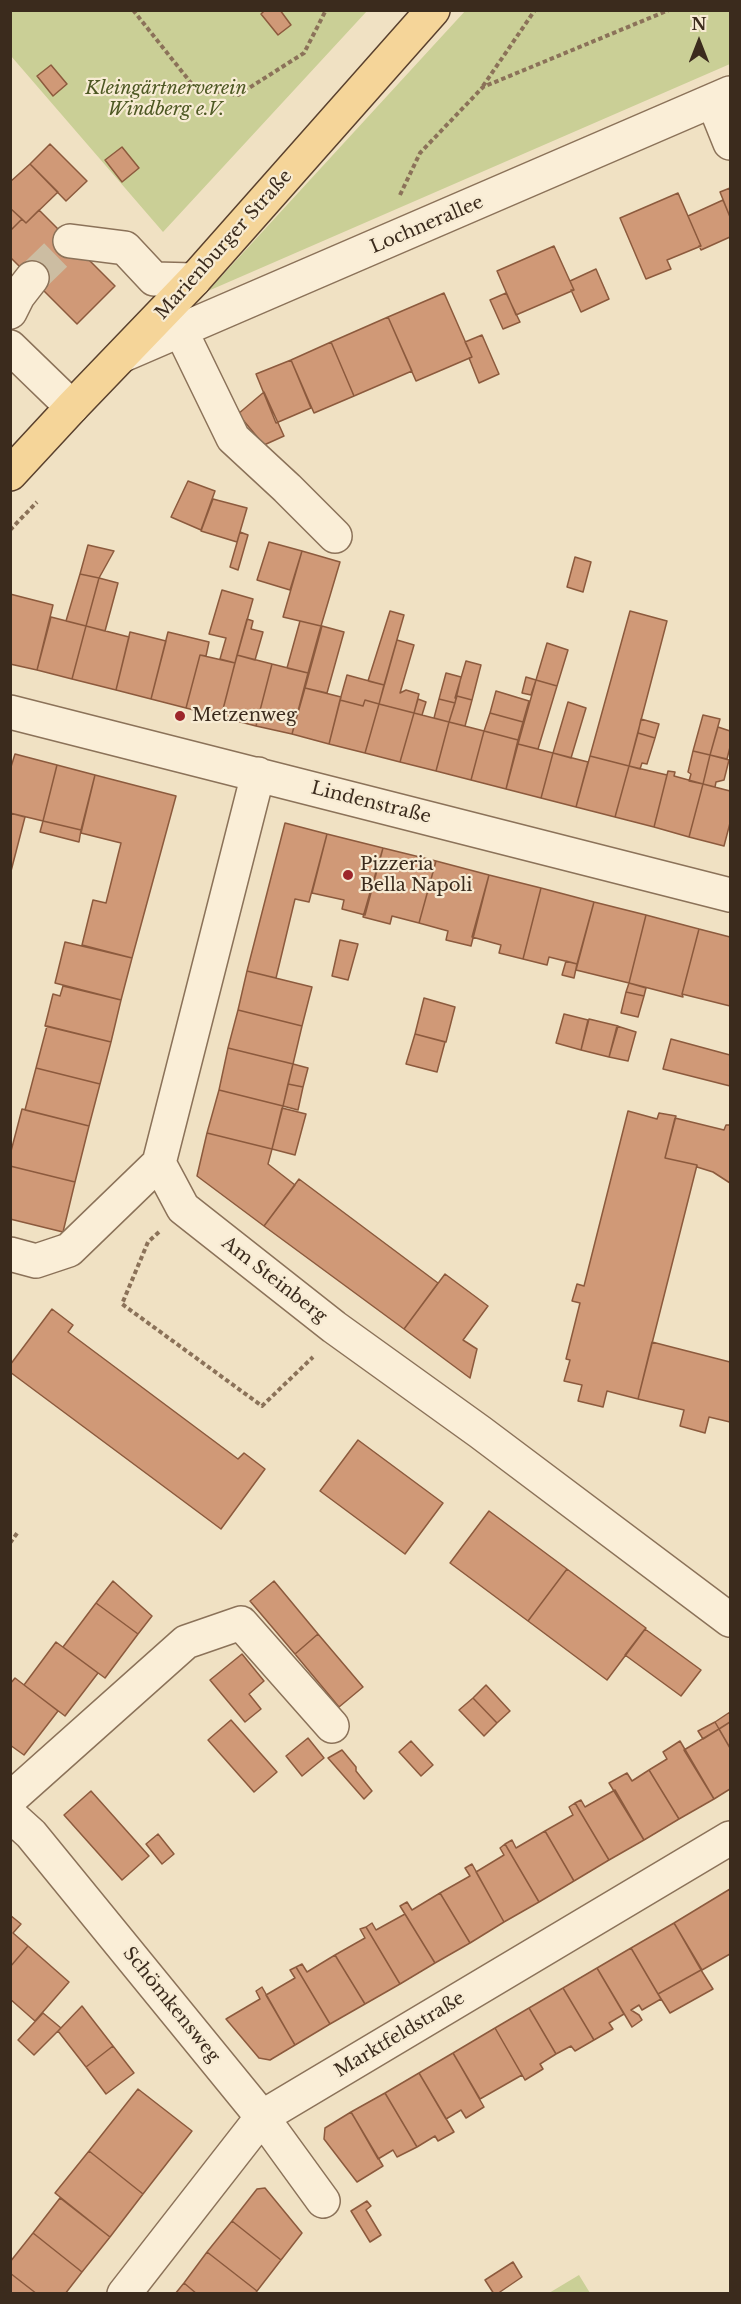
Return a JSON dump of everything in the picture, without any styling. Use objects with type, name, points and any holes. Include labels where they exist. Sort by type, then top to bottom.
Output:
[{"type":"main road","name":"Marienburger Straße","points":[[10,474],[194,280],[433,10]]},
{"type":"street","points":[[722,97],[730,143]]},
{"type":"street","name":"Lochnerallee","points":[[123,355],[722,97]]},
{"type":"street","points":[[70,241],[125,248],[154,279],[194,280]]},
{"type":"street","points":[[10,312],[18,296],[32,278]]},
{"type":"street","points":[[181,331],[233,438],[335,536]]},
{"type":"street","points":[[10,347],[72,407]]},
{"type":"street","name":"Lindenstraße","points":[[10,712],[730,895]]},
{"type":"street","points":[[10,1254],[36,1261],[69,1250],[159,1163],[258,774]]},
{"type":"street","name":"Am Steinberg","points":[[159,1163],[183,1208],[334,1327],[480,1431],[730,1620]]},
{"type":"street","points":[[10,1799],[186,1642],[241,1623],[332,1726]]},
{"type":"street","name":"Schömkensweg","points":[[10,1815],[31,1834],[262,2117],[323,2201]]},
{"type":"street","name":"Marktfeldstraße","points":[[124,2294],[262,2117],[730,1838]]},
{"type":"path","points":[[133,10],[195,88],[238,95],[304,53],[326,10]]},
{"type":"path","points":[[396,204],[420,153],[483,87],[536,10]]},
{"type":"path","points":[[483,87],[669,10]]},
{"type":"path","points":[[183,1208],[148,1242],[122,1304],[261,1406],[310,1361],[334,1327]]},
{"type":"path","points":[[10,1543],[18,1532]]},
{"type":"green space","points":[[466,10],[730,11],[730,64],[208,291]]},
{"type":"green space","name":"Kleingärtnerverein Windberg e.V.","points":[[10,11],[367,11],[163,232],[11,56]]},
{"type":"green space","points":[[579,2275],[590,2293],[549,2293]]},
{"type":"building","points":[[265,10],[280,10],[291,25],[278,35],[261,14]]},
{"type":"building","points":[[51,65],[67,84],[53,96],[37,76]]},
{"type":"building","points":[[50,144],[87,181],[66,201],[30,164]]},
{"type":"building","points":[[122,147],[139,168],[122,182],[105,160]]},
{"type":"building","points":[[30,164],[58,192],[26,223],[10,208],[10,182]]},
{"type":"building","points":[[730,188],[730,217],[720,192]]},
{"type":"building","points":[[678,193],[701,246],[667,260],[671,269],[646,279],[620,218]]},
{"type":"building","points":[[723,200],[730,217],[730,237],[701,250],[688,216]]},
{"type":"building","points":[[10,208],[22,219],[10,231]]},
{"type":"building","points":[[39,210],[115,286],[77,324],[10,257],[10,231],[22,219],[26,223]]},
{"type":"building","points":[[554,246],[574,290],[516,315],[497,271]]},
{"type":"building","points":[[596,269],[609,299],[581,312],[571,290],[574,290],[570,281]]},
{"type":"building","points":[[444,293],[472,357],[416,381],[388,317]]},
{"type":"building","points":[[506,293],[520,322],[503,329],[490,300]]},
{"type":"building","points":[[388,317],[412,371],[354,396],[331,342]]},
{"type":"building","points":[[482,335],[499,374],[479,383],[465,342]]},
{"type":"building","points":[[331,342],[354,396],[314,413],[291,360]]},
{"type":"building","points":[[291,360],[311,408],[276,423],[256,374]]},
{"type":"building","points":[[264,392],[284,436],[264,445],[238,414]]},
{"type":"building","points":[[188,481],[215,491],[201,530],[171,517]]},
{"type":"building","points":[[213,499],[247,508],[237,542],[201,531]]},
{"type":"building","points":[[240,532],[248,535],[238,570],[230,567]]},
{"type":"building","points":[[269,542],[302,551],[290,590],[257,580]]},
{"type":"building","points":[[88,545],[114,551],[99,578],[80,574]]},
{"type":"building","points":[[302,551],[340,562],[321,626],[283,617]]},
{"type":"building","points":[[575,557],[591,562],[583,592],[567,587]]},
{"type":"building","points":[[80,574],[99,578],[86,626],[66,621]]},
{"type":"building","points":[[99,578],[118,583],[105,631],[86,626]]},
{"type":"building","points":[[222,590],[253,599],[235,663],[220,659],[226,638],[209,634]]},
{"type":"building","points":[[10,594],[53,605],[37,670],[10,664]]},
{"type":"building","points":[[390,611],[404,615],[384,685],[368,681]]},
{"type":"building","points":[[630,611],[667,621],[629,766],[590,756]]},
{"type":"building","points":[[51,617],[86,626],[72,679],[37,670]]},
{"type":"building","points":[[247,619],[253,621],[251,629],[263,632],[255,660],[237,655]]},
{"type":"building","points":[[300,621],[321,626],[308,673],[287,668]]},
{"type":"building","points":[[86,626],[129,637],[116,690],[72,679]]},
{"type":"building","points":[[322,626],[344,632],[327,693],[305,688]]},
{"type":"building","points":[[130,632],[166,641],[151,699],[116,690]]},
{"type":"building","points":[[168,632],[209,642],[206,656],[200,655],[186,708],[151,699]]},
{"type":"building","points":[[397,640],[414,645],[400,693],[406,690],[419,694],[414,713],[379,704]]},
{"type":"building","points":[[547,643],[568,650],[557,686],[536,680]]},
{"type":"building","points":[[200,655],[235,663],[221,717],[186,708]]},
{"type":"building","points":[[237,655],[272,664],[256,726],[221,717]]},
{"type":"building","points":[[466,661],[481,665],[472,700],[457,696],[455,698]]},
{"type":"building","points":[[272,664],[308,673],[292,734],[256,726]]},
{"type":"building","points":[[446,673],[461,677],[455,703],[439,699]]},
{"type":"building","points":[[347,675],[384,685],[379,704],[365,700],[363,706],[340,700]]},
{"type":"building","points":[[526,677],[536,680],[531,695],[522,693]]},
{"type":"building","points":[[536,680],[557,686],[538,749],[518,744]]},
{"type":"building","points":[[305,688],[341,697],[329,744],[292,734]]},
{"type":"building","points":[[496,691],[529,701],[523,722],[490,713]]},
{"type":"building","points":[[457,696],[472,700],[465,726],[449,722]]},
{"type":"building","points":[[418,699],[426,702],[422,715],[414,713]]},
{"type":"building","points":[[439,699],[455,703],[449,722],[434,718]]},
{"type":"building","points":[[340,700],[363,706],[365,700],[379,704],[365,753],[329,744]]},
{"type":"building","points":[[568,702],[586,708],[571,758],[553,753]]},
{"type":"building","points":[[379,704],[414,713],[400,762],[365,753]]},
{"type":"building","points":[[414,713],[449,722],[436,771],[400,762]]},
{"type":"building","points":[[490,713],[523,722],[518,740],[484,731]]},
{"type":"building","points":[[703,715],[720,719],[710,755],[693,751]]},
{"type":"building","points":[[641,719],[659,724],[655,738],[638,733]]},
{"type":"building","points":[[449,722],[484,731],[471,780],[436,771]]},
{"type":"building","points":[[718,727],[730,731],[727,759],[710,755]]},
{"type":"building","points":[[484,731],[518,740],[506,789],[471,780]]},
{"type":"building","points":[[638,733],[655,738],[647,764],[642,763],[640,769],[629,766]]},
{"type":"building","points":[[518,744],[553,753],[541,798],[506,789]]},
{"type":"building","points":[[693,751],[710,755],[703,784],[689,781],[691,774],[688,772]]},
{"type":"building","points":[[553,753],[588,762],[576,807],[541,798]]},
{"type":"building","points":[[15,754],[57,765],[43,821],[10,813],[10,770]]},
{"type":"building","points":[[710,755],[729,760],[724,780],[716,782],[715,787],[703,784]]},
{"type":"building","points":[[590,756],[629,766],[615,817],[576,807]]},
{"type":"building","points":[[57,765],[95,775],[81,830],[43,821]]},
{"type":"building","points":[[629,766],[667,775],[654,827],[615,817]]},
{"type":"building","points":[[668,771],[675,772],[674,776],[703,784],[689,837],[654,827]]},
{"type":"building","points":[[95,775],[176,796],[132,958],[82,945],[93,900],[106,903],[121,843],[81,833]]},
{"type":"building","points":[[703,784],[730,791],[730,823],[724,846],[689,837]]},
{"type":"building","points":[[10,813],[25,817],[10,875]]},
{"type":"building","points":[[43,821],[81,830],[79,842],[40,832]]},
{"type":"building","points":[[285,823],[327,834],[309,902],[295,899],[276,978],[247,971]]},
{"type":"building","points":[[327,834],[383,848],[365,915],[342,909],[344,900],[312,893]]},
{"type":"building","points":[[383,848],[436,861],[419,923],[392,916],[390,924],[363,917]]},
{"type":"building","points":[[436,861],[489,875],[471,946],[446,940],[448,931],[419,923]]},
{"type":"building","points":[[489,875],[541,888],[523,959],[499,953],[501,945],[472,937]]},
{"type":"building","points":[[541,888],[594,902],[577,964],[549,957],[547,965],[523,959]]},
{"type":"building","points":[[594,902],[646,915],[629,983],[576,970]]},
{"type":"building","points":[[646,915],[699,929],[683,997],[629,983]]},
{"type":"building","points":[[699,929],[730,937],[730,1006],[682,994]]},
{"type":"building","points":[[340,940],[358,944],[348,980],[332,976]]},
{"type":"building","points":[[65,942],[132,958],[121,1000],[55,983]]},
{"type":"building","points":[[566,961],[577,964],[574,978],[562,975]]},
{"type":"building","points":[[247,971],[312,987],[302,1026],[238,1010]]},
{"type":"building","points":[[629,983],[646,988],[644,996],[626,992]]},
{"type":"building","points":[[63,986],[121,1000],[111,1042],[45,1026],[53,994],[60,996]]},
{"type":"building","points":[[626,992],[644,996],[638,1017],[621,1013]]},
{"type":"building","points":[[424,998],[455,1007],[446,1042],[415,1034]]},
{"type":"building","points":[[238,1010],[302,1026],[293,1064],[228,1048]]},
{"type":"building","points":[[564,1014],[588,1020],[581,1050],[556,1043]]},
{"type":"building","points":[[589,1019],[618,1026],[609,1057],[581,1050]]},
{"type":"building","points":[[47,1026],[111,1042],[100,1084],[36,1068]]},
{"type":"building","points":[[617,1026],[636,1032],[628,1061],[609,1057]]},
{"type":"building","points":[[415,1034],[445,1042],[437,1072],[406,1064]]},
{"type":"building","points":[[671,1039],[730,1055],[730,1086],[663,1069]]},
{"type":"building","points":[[228,1048],[293,1064],[283,1106],[219,1090]]},
{"type":"building","points":[[293,1064],[308,1068],[303,1087],[288,1084]]},
{"type":"building","points":[[36,1068],[100,1084],[89,1126],[25,1110]]},
{"type":"building","points":[[288,1084],[303,1087],[298,1110],[283,1106]]},
{"type":"building","points":[[219,1090],[283,1106],[272,1149],[207,1133]]},
{"type":"building","points":[[282,1108],[306,1114],[295,1155],[272,1149]]},
{"type":"building","points":[[22,1109],[89,1126],[75,1182],[10,1166],[10,1155]]},
{"type":"building","points":[[628,1111],[657,1119],[659,1113],[676,1116],[665,1158],[697,1165],[638,1399],[607,1391],[603,1407],[578,1401],[582,1385],[564,1381],[570,1360],[566,1359],[580,1303],[572,1301],[577,1284],[584,1286]]},
{"type":"building","points":[[675,1118],[724,1130],[726,1125],[730,1125],[730,1183],[697,1165],[665,1158]]},
{"type":"building","points":[[207,1133],[272,1149],[268,1164],[295,1185],[264,1226],[197,1176]]},
{"type":"building","points":[[10,1166],[75,1182],[63,1232],[10,1219]]},
{"type":"building","points":[[299,1179],[438,1283],[404,1329],[264,1226]]},
{"type":"building","points":[[445,1274],[488,1306],[463,1340],[477,1349],[470,1378],[404,1329]]},
{"type":"building","points":[[52,1309],[73,1325],[68,1332],[238,1459],[244,1453],[265,1469],[221,1529],[10,1372],[10,1365]]},
{"type":"building","points":[[652,1342],[730,1362],[730,1422],[709,1417],[705,1433],[680,1426],[684,1410],[638,1399]]},
{"type":"building","points":[[358,1440],[443,1503],[405,1554],[320,1491]]},
{"type":"building","points":[[489,1511],[567,1569],[528,1621],[450,1563]]},
{"type":"building","points":[[567,1569],[646,1628],[607,1680],[528,1621]]},
{"type":"building","points":[[113,1581],[152,1616],[138,1634],[96,1603]]},
{"type":"building","points":[[274,1581],[318,1634],[295,1654],[250,1601]]},
{"type":"building","points":[[96,1603],[138,1634],[105,1678],[63,1647]]},
{"type":"building","points":[[645,1629],[701,1670],[681,1696],[625,1655]]},
{"type":"building","points":[[318,1634],[363,1687],[339,1707],[295,1654]]},
{"type":"building","points":[[56,1642],[98,1673],[65,1716],[24,1685]]},
{"type":"building","points":[[242,1654],[264,1681],[249,1694],[261,1709],[245,1722],[210,1680]]},
{"type":"building","points":[[15,1678],[58,1711],[24,1755],[10,1745],[10,1684]]},
{"type":"building","points":[[486,1685],[510,1711],[497,1723],[473,1698]]},
{"type":"building","points":[[473,1698],[497,1723],[484,1736],[459,1710]]},
{"type":"building","points":[[730,1712],[730,1722],[719,1729],[715,1722]]},
{"type":"building","points":[[231,1720],[277,1772],[254,1792],[208,1740]]},
{"type":"building","points":[[715,1722],[719,1729],[703,1739],[698,1731]]},
{"type":"building","points":[[730,1722],[730,1748],[719,1729]]},
{"type":"building","points":[[719,1729],[730,1748],[730,1789],[714,1799],[684,1750]]},
{"type":"building","points":[[308,1738],[324,1758],[302,1776],[286,1756]]},
{"type":"building","points":[[411,1741],[433,1765],[421,1776],[399,1752]]},
{"type":"building","points":[[680,1741],[714,1799],[679,1819],[649,1770],[667,1759],[663,1752]]},
{"type":"building","points":[[342,1750],[372,1791],[364,1799],[328,1758]]},
{"type":"building","points":[[649,1770],[679,1819],[644,1840],[609,1783],[627,1773],[632,1781]]},
{"type":"building","points":[[615,1790],[644,1840],[609,1860],[575,1803],[581,1800],[585,1807]]},
{"type":"building","points":[[91,1791],[149,1856],[122,1880],[64,1815]]},
{"type":"building","points":[[575,1803],[609,1860],[574,1881],[545,1831],[573,1815],[569,1807]]},
{"type":"building","points":[[545,1831],[574,1881],[539,1902],[505,1844],[512,1840],[516,1848]]},
{"type":"building","points":[[158,1834],[174,1854],[162,1864],[146,1844]]},
{"type":"building","points":[[505,1844],[539,1902],[504,1922],[476,1872],[504,1855],[500,1848]]},
{"type":"building","points":[[472,1864],[504,1922],[470,1943],[440,1893],[470,1876],[465,1868]]},
{"type":"building","points":[[730,1889],[730,1954],[702,1970],[674,1923]]},
{"type":"building","points":[[440,1893],[470,1943],[435,1963],[400,1906],[407,1902],[412,1910]]},
{"type":"building","points":[[405,1914],[435,1963],[400,1984],[366,1927],[372,1923],[376,1930]]},
{"type":"building","points":[[10,1915],[21,1924],[13,1933],[28,1946],[10,1967]]},
{"type":"building","points":[[674,1923],[701,1970],[658,1994],[631,1948]]},
{"type":"building","points":[[366,1927],[400,1984],[365,2004],[335,1955],[365,1938],[360,1929]]},
{"type":"building","points":[[28,1946],[69,1982],[35,2021],[10,1999],[10,1967]]},
{"type":"building","points":[[631,1948],[661,1999],[642,2010],[639,2005],[631,2010],[642,2020],[632,2027],[597,1968]]},
{"type":"building","points":[[335,1955],[365,2004],[330,2024],[296,1967],[302,1964],[307,1972]]},
{"type":"building","points":[[296,1967],[330,2024],[295,2045],[266,1995],[295,1978],[290,1970]]},
{"type":"building","points":[[597,1968],[624,2014],[609,2023],[613,2029],[594,2040],[563,1988]]},
{"type":"building","points":[[701,1970],[713,1989],[670,2013],[658,1994]]},
{"type":"building","points":[[262,1987],[295,2045],[270,2060],[259,2058],[226,2019],[260,1999],[256,1991]]},
{"type":"building","points":[[563,1988],[594,2040],[575,2051],[571,2046],[556,2054],[529,2008]]},
{"type":"building","points":[[82,2006],[113,2046],[86,2067],[58,2031]]},
{"type":"building","points":[[529,2008],[556,2054],[540,2064],[543,2069],[525,2080],[495,2028]]},
{"type":"building","points":[[43,2013],[61,2028],[34,2055],[18,2040]]},
{"type":"building","points":[[495,2028],[522,2075],[480,2099],[453,2053]]},
{"type":"building","points":[[113,2046],[134,2073],[106,2094],[86,2067]]},
{"type":"building","points":[[453,2053],[484,2107],[466,2118],[461,2110],[446,2119],[419,2073]]},
{"type":"building","points":[[419,2073],[454,2132],[438,2141],[435,2136],[417,2147],[385,2093]]},
{"type":"building","points":[[138,2089],[192,2131],[143,2194],[89,2151]]},
{"type":"building","points":[[385,2093],[417,2147],[397,2157],[393,2150],[378,2159],[351,2112]]},
{"type":"building","points":[[351,2112],[383,2166],[357,2182],[324,2139],[325,2128]]},
{"type":"building","points":[[89,2151],[143,2194],[110,2237],[55,2193]]},
{"type":"building","points":[[265,2188],[302,2233],[281,2260],[232,2221],[257,2189]]},
{"type":"building","points":[[60,2198],[110,2237],[82,2272],[33,2233]]},
{"type":"building","points":[[367,2201],[371,2206],[366,2210],[381,2235],[370,2242],[351,2211]]},
{"type":"building","points":[[232,2221],[281,2260],[257,2291],[207,2252]]},
{"type":"building","points":[[33,2233],[82,2272],[65,2294],[37,2294],[10,2273],[10,2262]]},
{"type":"building","points":[[207,2252],[257,2291],[255,2294],[197,2294],[184,2283]]},
{"type":"building","points":[[513,2262],[522,2277],[494,2294],[485,2280]]},
{"type":"building","points":[[10,2273],[37,2294],[10,2294]]},
{"type":"building","points":[[184,2283],[197,2294],[175,2294]]},
{"type":"tunnel","points":[[32,278],[70,241]]},
{"type":"place","name":"Metzenweg","points":[[180,716]]},
{"type":"place","name":"Pizzeria Bella Napoli","points":[[348,875]]}]
